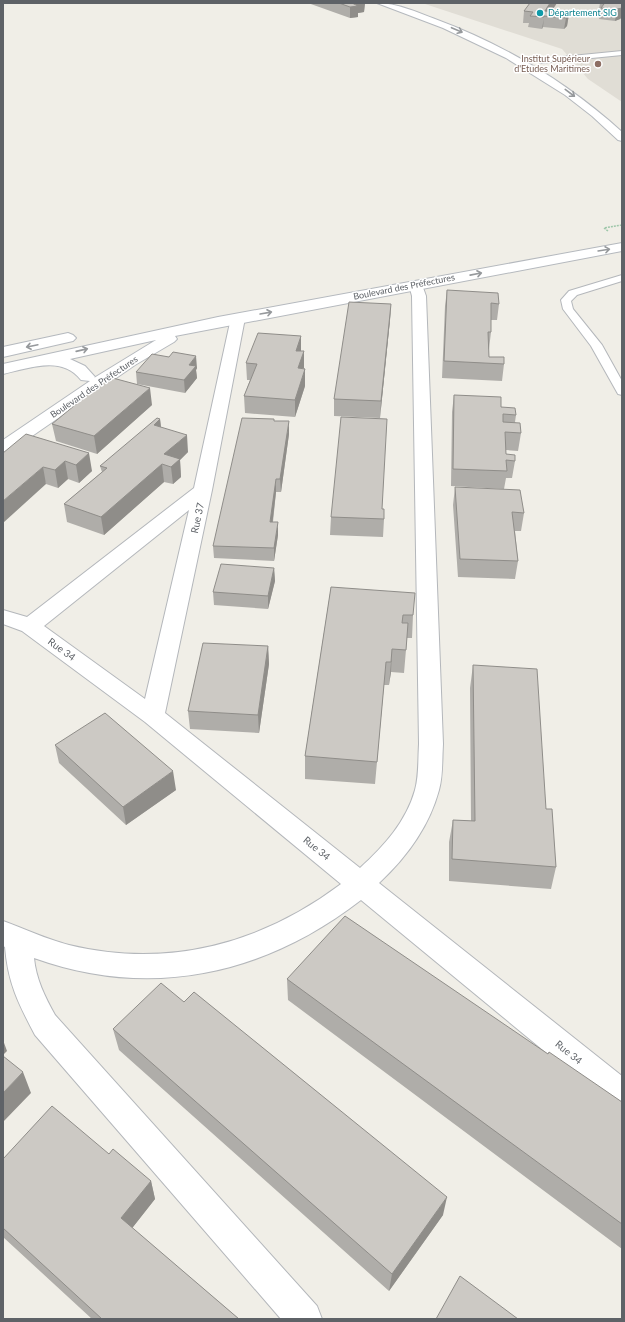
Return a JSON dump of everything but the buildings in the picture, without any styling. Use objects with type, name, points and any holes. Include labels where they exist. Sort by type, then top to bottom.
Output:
[{"type":"street","points":[[381,3],[442,24],[516,59],[565,90],[588,107],[622,138]]},
{"type":"street","points":[[403,3],[446,17],[505,42]]},
{"type":"street","points":[[531,55],[557,70]]},
{"type":"street","name":"Boulevard des Préfectures","points":[[3,368],[37,360],[146,328],[622,235]]},
{"type":"street","name":"Boulevard des Préfectures","points":[[3,448],[129,362],[184,320],[238,318],[622,247]]},
{"type":"street","points":[[11,937],[54,954],[93,963],[134,967],[178,964],[219,957],[259,944],[296,927],[328,908],[362,884],[396,850],[412,826],[427,790],[431,744],[419,304],[416,285]]},
{"type":"street","name":"Rue 37","points":[[153,716],[203,490],[238,318]]},
{"type":"street","name":"Boulevard des Préfectures","points":[[3,434],[88,377],[146,328]]},
{"type":"street","points":[[3,352],[86,334]]},
{"type":"street","points":[[37,360],[57,361],[74,365],[88,377]]},
{"type":"street","points":[[30,626],[203,490]]},
{"type":"street","name":"Rue 34","points":[[3,617],[30,626],[153,716],[622,1095]]},
{"type":"street","points":[[11,937],[31,999],[45,1025],[304,1319]]},
{"type":"lane","points":[[542,61],[622,54]]},
{"type":"lane","points":[[622,278],[573,293],[566,300],[568,309],[596,345],[622,391]]},
{"type":"shaded area","points":[[422,3],[622,3],[622,102],[588,79],[562,49]]},
{"type":"place","name":"Département SIG","points":[[540,13]]},
{"type":"place","name":"Institut Supérieur d'Etudes Maritimes","points":[[598,64]]}]
